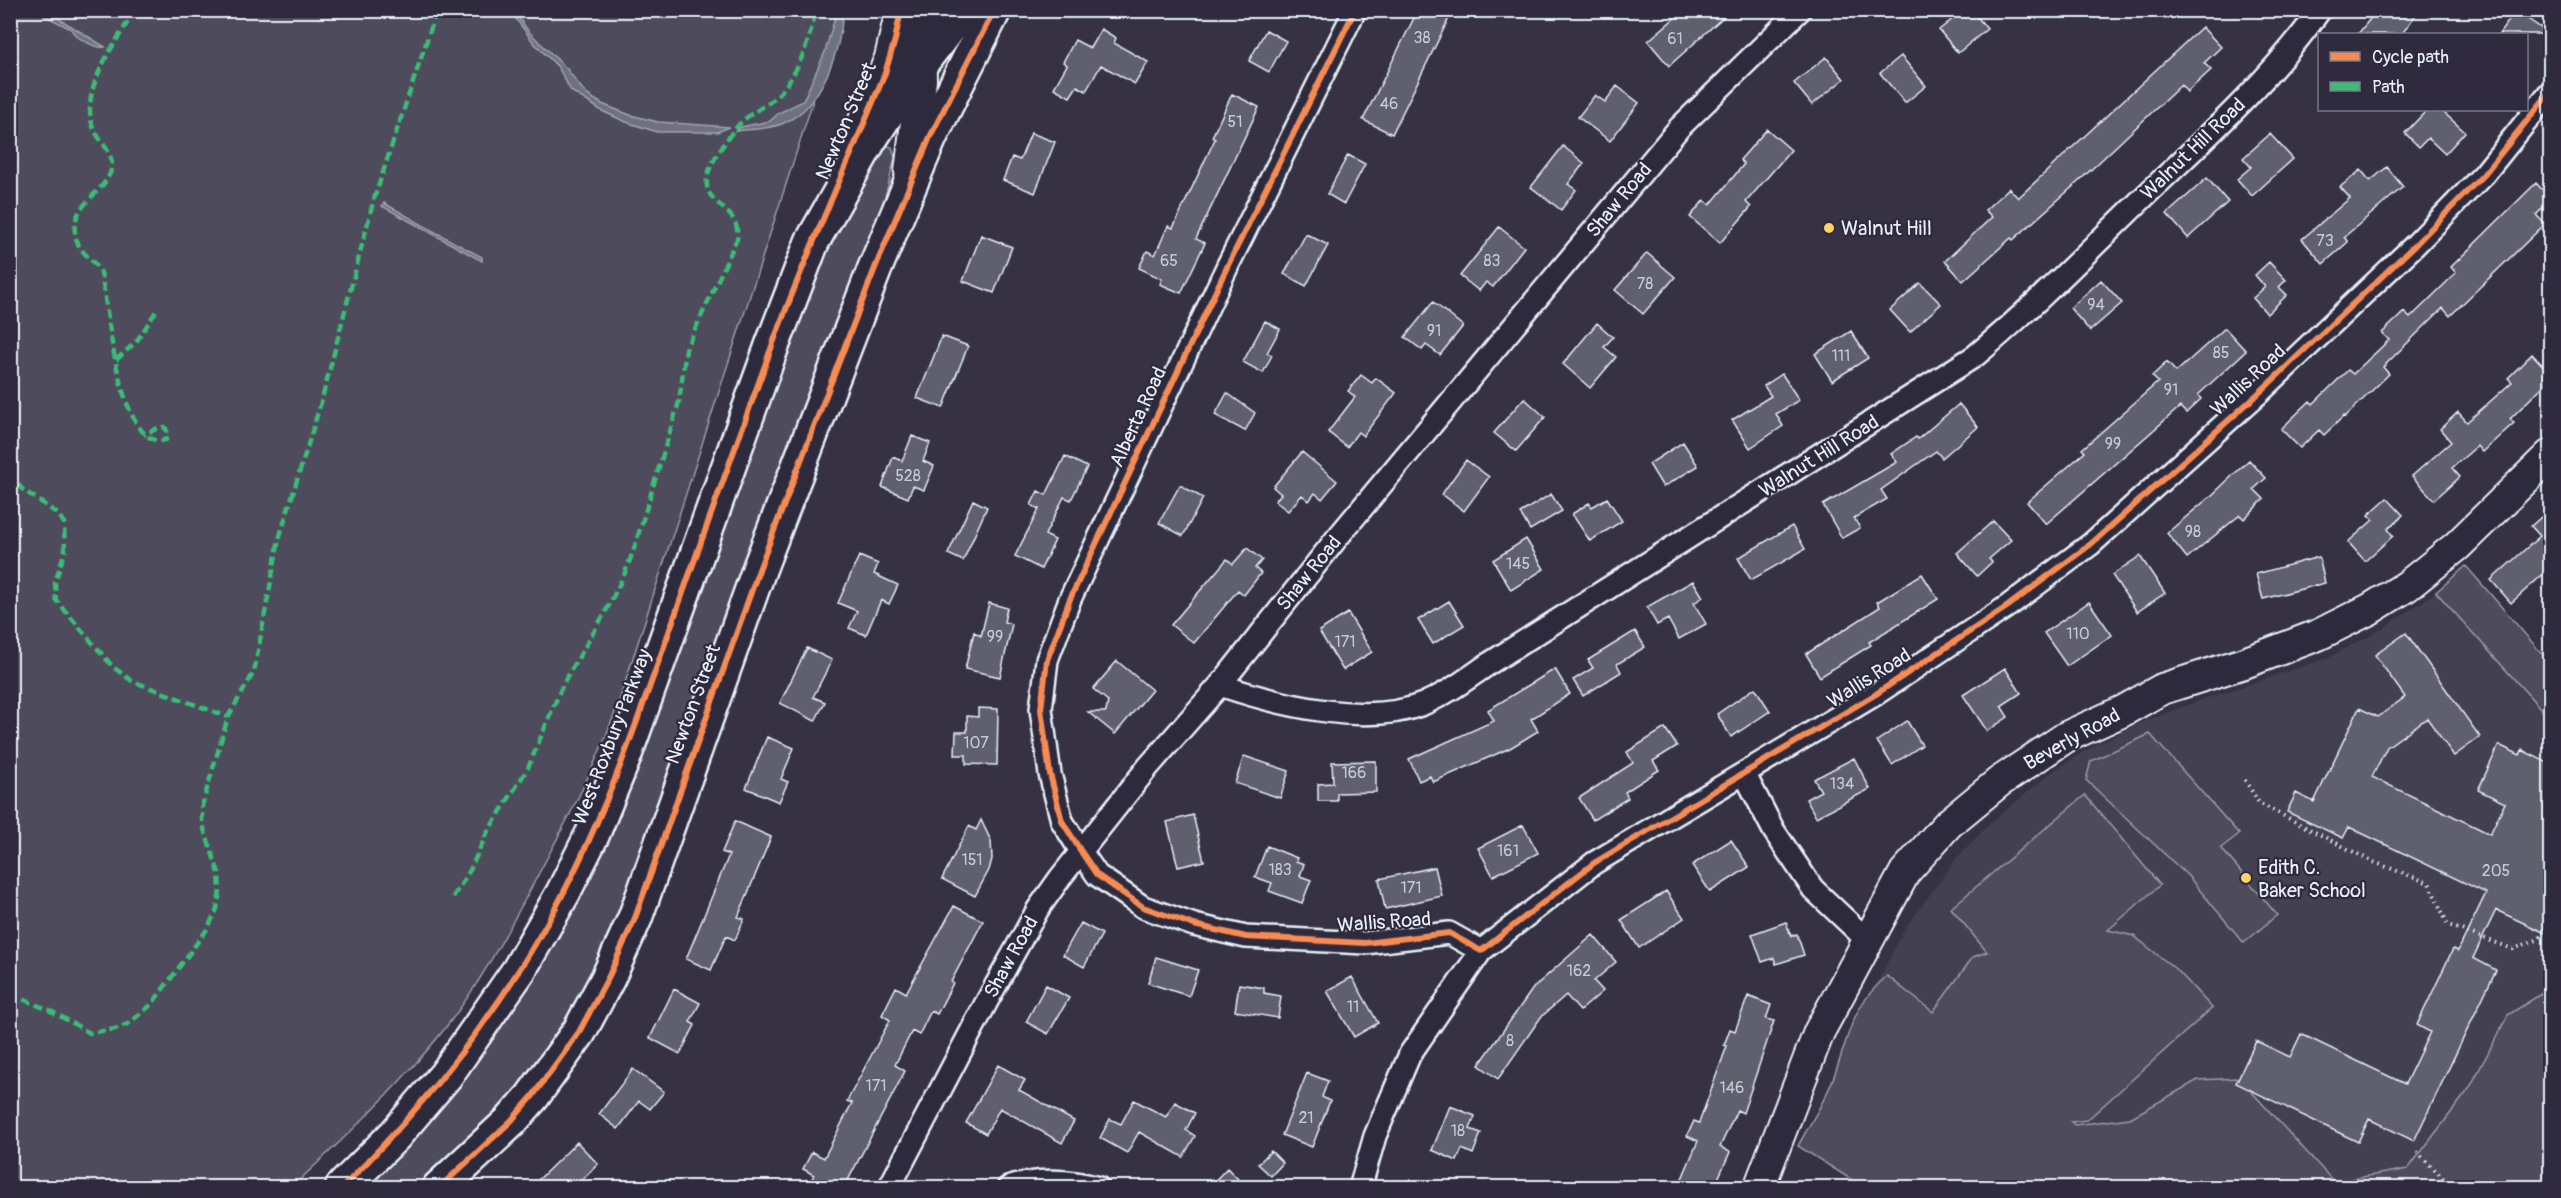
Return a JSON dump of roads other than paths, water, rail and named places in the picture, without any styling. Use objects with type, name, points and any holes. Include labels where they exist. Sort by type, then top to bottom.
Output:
[{"type":"main road","name":"West Roxbury Parkway","points":[[342,1188],[395,1135],[446,1075],[490,1014],[545,927],[580,860],[624,758],[772,346],[812,242],[860,154],[921,62],[962,10]]},
{"type":"main road","points":[[908,188],[944,108],[994,10]]},
{"type":"main road","name":"Newton Street","points":[[439,1188],[511,1121],[532,1097],[579,1032],[608,978],[635,918],[760,567],[908,188]]},
{"type":"street","name":"Newton Street","points":[[812,242],[885,72],[901,10]]},
{"type":"street","name":"Newton Street","points":[[908,188],[921,62],[919,10]]},
{"type":"street","name":"Alberta Road","points":[[1082,853],[1062,822],[1050,774],[1041,709],[1047,660],[1070,599],[1182,362],[1355,10]]},
{"type":"street","name":"Shaw Road","points":[[889,1188],[1038,909],[1148,767],[1220,684],[1337,538],[1679,128],[1800,10]]},
{"type":"street","name":"Walnut Hill Road","points":[[1220,684],[1262,699],[1303,708],[1355,712],[1397,711],[1422,705],[1447,692],[1975,356],[2025,314],[2239,106],[2297,43],[2320,10]]},
{"type":"street","name":"Wallis Road","points":[[1082,853],[1097,874],[1143,907],[1194,925],[1246,937],[1365,944],[1449,933],[1481,951],[1594,863],[1876,694],[2008,606],[2091,544],[2260,392],[2415,245],[2484,174],[2550,92]]},
{"type":"street","name":"Beverly Road","points":[[1760,1188],[1819,1032],[1905,872],[1948,824],[1999,782],[2067,737],[2123,711],[2162,689],[2244,663],[2318,635],[2370,609],[2407,586],[2457,546],[2550,455]]},
{"type":"street","points":[[1744,773],[1774,831],[1813,889],[1868,940]]},
{"type":"street","points":[[1360,1188],[1376,1136],[1410,1054],[1481,951]]},
{"type":"street","points":[[1008,1188],[1021,1183],[1060,1182],[1099,1188]]},
{"type":"water","points":[[837,10],[843,11],[834,58],[820,89],[810,103],[786,122],[775,126],[736,131],[741,127],[770,121],[779,113],[803,101],[825,52]]},
{"type":"water","points":[[36,11],[53,15],[105,47],[86,42],[71,29]]},
{"type":"water","points":[[510,11],[514,11],[529,32],[567,69],[586,94],[602,104],[630,115],[658,122],[730,127],[717,132],[657,132],[602,111],[571,91],[558,67],[534,43]]},
{"type":"water","points":[[384,203],[482,257],[482,261],[382,206]]},
{"type":"place","name":"Walnut Hill","points":[[1829,228]]},
{"type":"place","name":"Edith C. Baker School","points":[[2246,878]]}]
